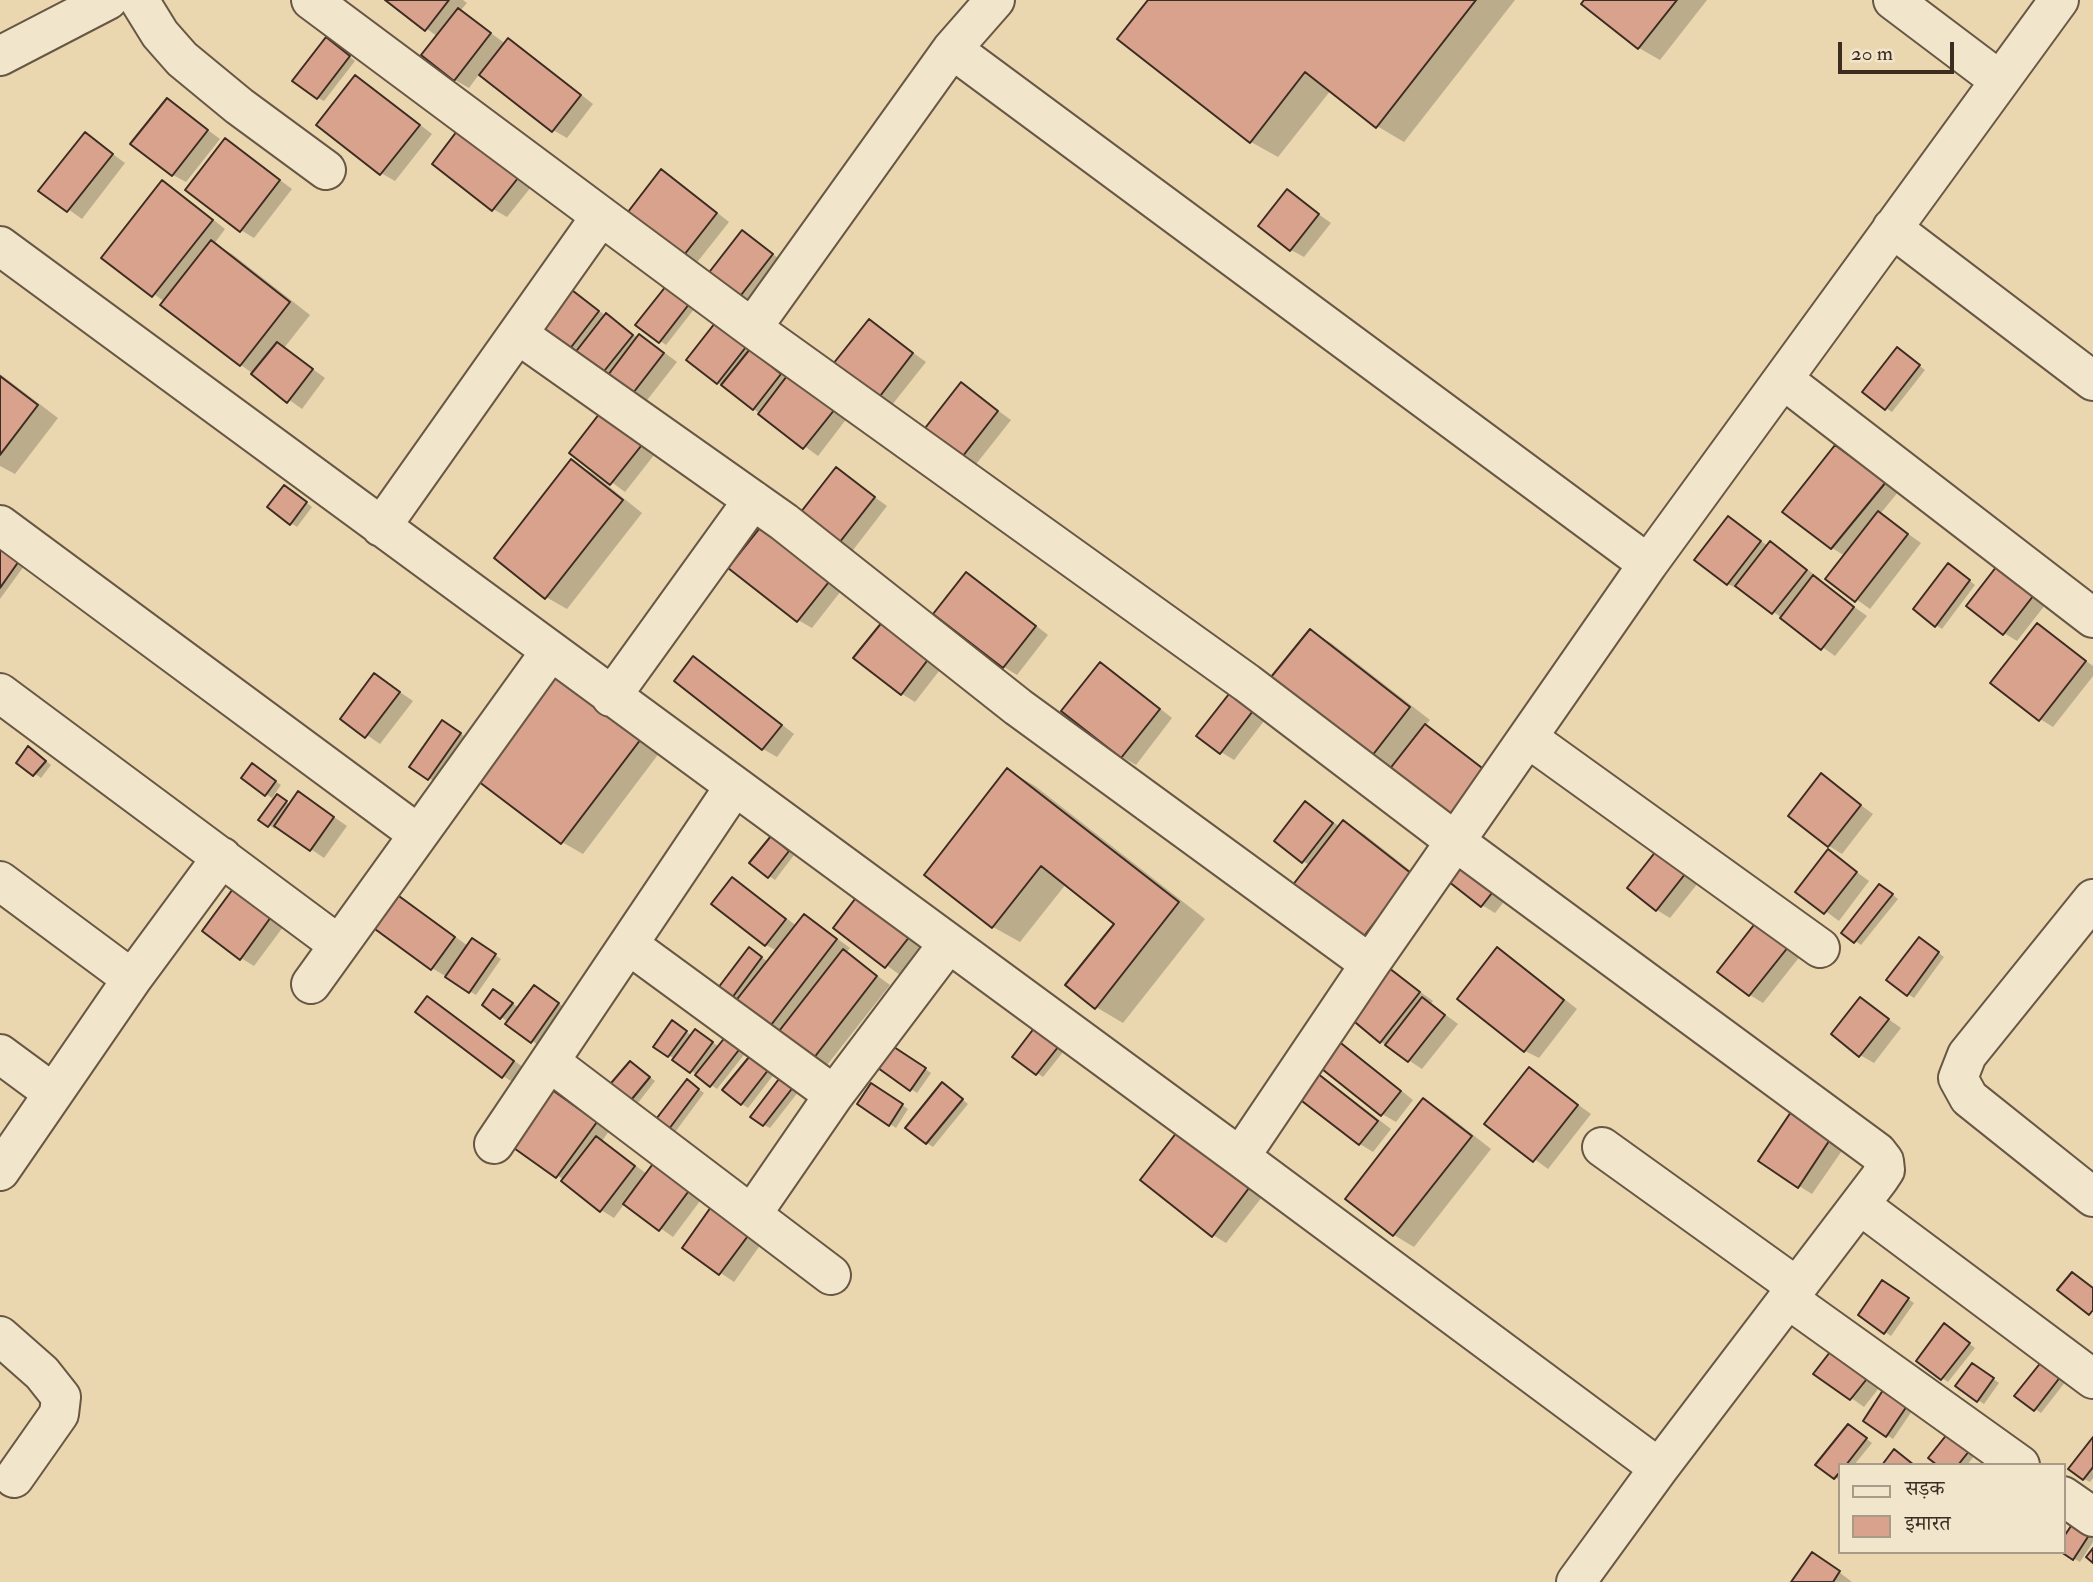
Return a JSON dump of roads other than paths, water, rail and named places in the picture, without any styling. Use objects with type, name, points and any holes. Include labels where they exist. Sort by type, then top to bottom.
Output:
[{"type":"street","points":[[0,56],[108,0]]},
{"type":"street","points":[[139,0],[160,34],[182,59],[239,106],[326,170]]},
{"type":"street","points":[[311,0],[752,328],[1247,683],[1456,842],[1877,1152],[1884,1161],[1885,1170],[1576,1582]]},
{"type":"street","points":[[752,328],[952,49],[995,0]]},
{"type":"street","points":[[1893,0],[1999,80]]},
{"type":"street","points":[[1240,1157],[1370,964],[1648,564],[2059,0]]},
{"type":"street","points":[[952,49],[1648,564]]},
{"type":"street","points":[[381,527],[601,216]]},
{"type":"street","points":[[1892,228],[2093,381]]},
{"type":"street","points":[[0,246],[1659,1468]]},
{"type":"street","points":[[519,335],[784,522],[1018,707],[1370,964]]},
{"type":"street","points":[[1784,380],[2093,618]]},
{"type":"street","points":[[611,697],[753,500]]},
{"type":"street","points":[[0,525],[418,834]]},
{"type":"street","points":[[312,984],[550,652]]},
{"type":"street","points":[[0,693],[339,945]]},
{"type":"street","points":[[1528,738],[1820,948]]},
{"type":"street","points":[[495,1144],[734,787]]},
{"type":"street","points":[[0,1171],[132,979],[222,857]]},
{"type":"street","points":[[0,881],[132,979]]},
{"type":"street","points":[[2093,899],[1967,1055],[1958,1078],[1969,1098],[2093,1197]]},
{"type":"street","points":[[752,1214],[834,1095],[948,944]]},
{"type":"street","points":[[629,945],[834,1095]]},
{"type":"street","points":[[0,1054],[53,1093]]},
{"type":"street","points":[[550,1062],[831,1275]]},
{"type":"street","points":[[1602,1147],[2017,1463]]},
{"type":"street","points":[[1860,1205],[2093,1379]]},
{"type":"street","points":[[0,1336],[42,1373],[61,1397],[59,1414],[14,1478]]},
{"type":"street","points":[[2065,1497],[2093,1517]]}]
